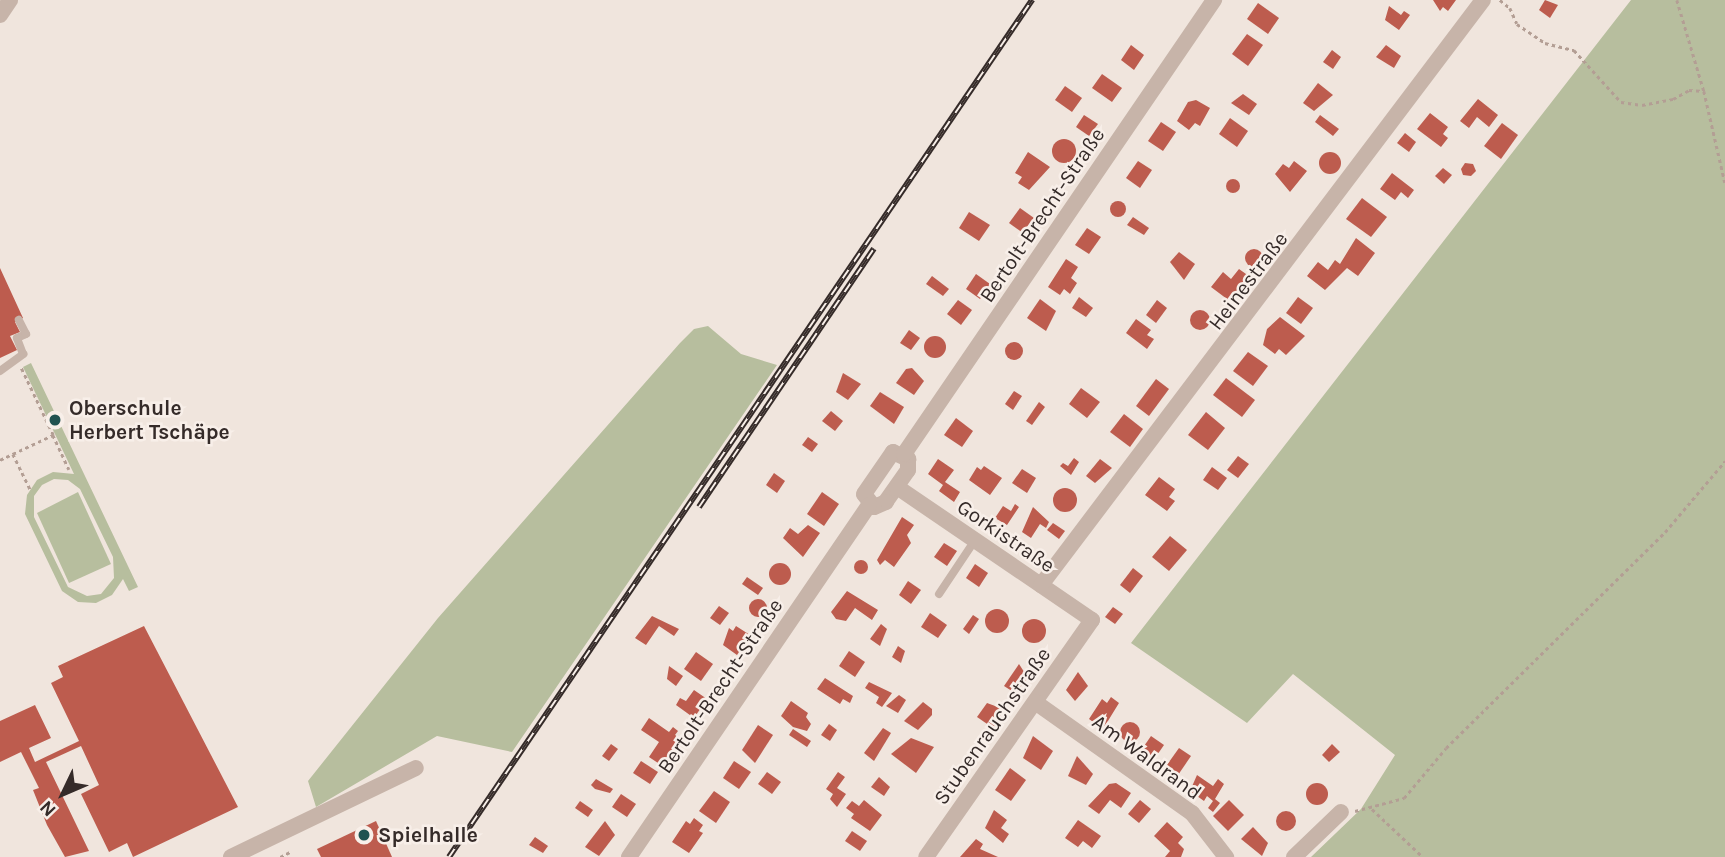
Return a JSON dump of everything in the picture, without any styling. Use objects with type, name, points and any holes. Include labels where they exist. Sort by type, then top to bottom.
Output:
[{"type":"street","points":[[0,15],[10,0]]},
{"type":"street","name":"Bertolt-Brecht-Straße","points":[[629,857],[869,505],[866,488],[887,456],[904,454],[1214,0]]},
{"type":"street","name":"Heinestraße","points":[[1041,585],[1483,0]]},
{"type":"street","name":"Bertolt-Brecht-Straße","points":[[869,505],[881,506],[897,487],[910,466],[904,454]]},
{"type":"street","name":"Gorkistraße","points":[[897,487],[1092,620]]},
{"type":"street","name":"Stubenrauchstraße","points":[[926,857],[1092,620]]},
{"type":"street","name":"Am Waldrand","points":[[1035,702],[1192,813],[1226,857]]},
{"type":"street","points":[[231,857],[416,768]]},
{"type":"street","points":[[1294,857],[1341,812]]},
{"type":"lane","points":[[0,371],[23,354],[17,338],[26,334],[19,320]]},
{"type":"lane","points":[[939,594],[975,540]]},
{"type":"path","points":[[1500,0],[1527,31],[1545,43],[1574,50],[1622,102],[1642,105],[1673,99],[1689,90],[1704,90]]},
{"type":"path","points":[[1676,0],[1704,90],[1725,183]]},
{"type":"path","points":[[17,359],[69,470]]},
{"type":"path","points":[[0,460],[53,435]]},
{"type":"path","points":[[13,454],[30,489]]},
{"type":"path","points":[[1341,812],[1372,809],[1404,798],[1446,748],[1665,533],[1725,461]]},
{"type":"path","points":[[1372,809],[1423,857]]},
{"type":"path","points":[[280,857],[292,851]]},
{"type":"green space","points":[[1631,0],[1725,0],[1725,857],[1311,857],[1361,809],[1395,755],[1293,674],[1247,723],[1131,643]]},
{"type":"green space","points":[[708,326],[741,354],[777,365],[512,752],[437,736],[316,807],[308,781],[438,618],[680,343],[694,329]]},
{"type":"green space","points":[[31,363],[138,587],[129,591],[123,579],[112,595],[96,603],[78,602],[62,591],[25,514],[27,495],[37,480],[53,472],[74,474],[23,367]],"holes":[[[54,479],[68,480],[80,489],[113,557],[114,578],[101,594],[87,596],[68,587],[34,517],[34,496],[42,485]]]},
{"type":"green space","points":[[78,492],[111,564],[69,583],[37,513]]},
{"type":"building","points":[[1433,0],[1456,0],[1448,11],[1443,7],[1440,11]]},
{"type":"building","points":[[1545,0],[1558,5],[1550,18],[1539,10]]},
{"type":"building","points":[[1258,3],[1279,18],[1268,34],[1247,19]]},
{"type":"building","points":[[1389,6],[1401,15],[1404,11],[1410,15],[1399,30],[1385,20]]},
{"type":"building","points":[[1247,34],[1263,45],[1248,66],[1232,54]]},
{"type":"building","points":[[1131,45],[1144,55],[1134,70],[1121,60]]},
{"type":"building","points":[[1386,45],[1401,56],[1394,68],[1376,57]]},
{"type":"building","points":[[1332,50],[1341,57],[1333,69],[1323,62]]},
{"type":"building","points":[[1102,74],[1122,88],[1112,102],[1092,88]]},
{"type":"building","points":[[1318,83],[1333,95],[1314,111],[1303,103]]},
{"type":"building","points":[[1065,86],[1082,98],[1072,112],[1055,100]]},
{"type":"building","points":[[1243,94],[1257,104],[1249,115],[1231,103]]},
{"type":"building","points":[[1478,99],[1498,115],[1489,127],[1477,117],[1469,128],[1460,121]]},
{"type":"building","points":[[1196,100],[1210,108],[1200,126],[1195,123],[1189,130],[1177,121],[1188,102]]},
{"type":"building","points":[[1430,113],[1448,127],[1443,134],[1448,138],[1441,147],[1417,129]]},
{"type":"building","points":[[1084,115],[1098,124],[1089,136],[1076,127]]},
{"type":"building","points":[[1320,115],[1339,129],[1333,136],[1315,122]]},
{"type":"building","points":[[1230,118],[1248,131],[1237,147],[1219,134]]},
{"type":"building","points":[[1161,122],[1176,132],[1163,151],[1148,141]]},
{"type":"building","points":[[1502,123],[1518,135],[1501,159],[1484,146]]},
{"type":"building","points":[[1405,133],[1416,142],[1409,152],[1397,143]]},
{"type":"building","points":[[1064,139],[1075,146],[1076,151],[1069,162],[1064,163],[1053,156],[1052,151],[1059,140]]},
{"type":"building","points":[[1028,152],[1050,167],[1029,190],[1018,183],[1022,177],[1015,173]]},
{"type":"building","points":[[1330,152],[1338,155],[1341,163],[1338,171],[1330,174],[1322,171],[1319,163],[1322,155]]},
{"type":"building","points":[[1138,161],[1152,170],[1140,188],[1126,178]]},
{"type":"building","points":[[1294,161],[1307,171],[1290,192],[1275,174],[1283,164],[1289,168]]},
{"type":"building","points":[[1465,163],[1473,164],[1476,171],[1471,176],[1463,175],[1461,169]]},
{"type":"building","points":[[1443,168],[1452,175],[1444,184],[1435,176]]},
{"type":"building","points":[[1392,173],[1414,190],[1408,198],[1401,192],[1395,200],[1380,189]]},
{"type":"building","points":[[1233,179],[1238,181],[1238,191],[1233,193],[1228,191],[1226,186],[1228,181]]},
{"type":"building","points":[[1362,198],[1387,217],[1371,237],[1346,219]]},
{"type":"building","points":[[1118,201],[1124,203],[1124,215],[1118,217],[1112,215],[1110,209],[1112,203]]},
{"type":"building","points":[[1020,208],[1034,218],[1023,233],[1009,223]]},
{"type":"building","points":[[969,212],[990,225],[979,241],[959,228]]},
{"type":"building","points":[[1133,217],[1149,228],[1144,235],[1127,225]]},
{"type":"building","points":[[1087,228],[1101,237],[1089,254],[1075,245]]},
{"type":"building","points":[[1356,238],[1375,253],[1358,276],[1347,268],[1325,290],[1307,276],[1318,262],[1328,270],[1335,260],[1340,264]]},
{"type":"building","points":[[1250,249],[1258,249],[1263,258],[1261,265],[1250,267],[1245,262],[1245,254]]},
{"type":"building","points":[[1179,252],[1195,264],[1184,280],[1170,262]]},
{"type":"building","points":[[1066,259],[1078,267],[1071,278],[1077,283],[1070,294],[1064,289],[1060,295],[1048,287]]},
{"type":"building","points":[[0,268],[23,318],[15,322],[20,332],[10,336],[17,350],[0,358]]},
{"type":"building","points":[[1239,269],[1253,279],[1231,302],[1211,287],[1223,272],[1231,279]]},
{"type":"building","points":[[976,274],[990,284],[980,299],[966,289]]},
{"type":"building","points":[[932,276],[949,289],[943,296],[926,284]]},
{"type":"building","points":[[1079,297],[1093,308],[1086,317],[1072,308]]},
{"type":"building","points":[[1298,297],[1313,308],[1301,324],[1286,313]]},
{"type":"building","points":[[1040,299],[1056,311],[1046,331],[1027,318]]},
{"type":"building","points":[[958,300],[972,310],[961,325],[947,314]]},
{"type":"building","points":[[1157,300],[1167,308],[1156,323],[1146,315]]},
{"type":"building","points":[[1196,310],[1204,310],[1210,320],[1204,330],[1196,330],[1190,324],[1190,316]]},
{"type":"building","points":[[1280,317],[1305,336],[1286,355],[1279,349],[1275,354],[1263,345],[1267,329]]},
{"type":"building","points":[[1136,319],[1151,330],[1147,335],[1154,339],[1147,349],[1126,333]]},
{"type":"building","points":[[909,330],[920,338],[911,350],[900,343]]},
{"type":"building","points":[[935,336],[943,339],[946,347],[943,355],[935,358],[927,355],[924,347],[927,339]]},
{"type":"building","points":[[1010,342],[1018,342],[1023,351],[1021,358],[1010,360],[1005,355],[1005,347]]},
{"type":"building","points":[[1248,352],[1268,366],[1253,386],[1233,371]]},
{"type":"building","points":[[912,368],[924,381],[914,395],[896,383],[906,369]]},
{"type":"building","points":[[843,373],[861,384],[848,400],[836,392]]},
{"type":"building","points":[[1226,378],[1255,400],[1242,417],[1213,395]]},
{"type":"building","points":[[1156,379],[1169,389],[1149,416],[1136,406]]},
{"type":"building","points":[[1081,388],[1100,402],[1087,418],[1069,404]]},
{"type":"building","points":[[1014,391],[1022,396],[1013,410],[1005,404]]},
{"type":"building","points":[[880,392],[904,407],[894,424],[870,406]]},
{"type":"building","points":[[1039,402],[1045,407],[1032,425],[1026,421]]},
{"type":"building","points":[[831,411],[843,421],[835,431],[822,421]]},
{"type":"building","points":[[1206,412],[1225,428],[1208,450],[1188,435]]},
{"type":"building","points":[[1124,414],[1143,429],[1130,447],[1110,432]]},
{"type":"building","points":[[956,418],[973,431],[962,447],[944,435]]},
{"type":"building","points":[[808,437],[818,444],[812,452],[802,445]]},
{"type":"building","points":[[1238,456],[1249,464],[1238,478],[1227,470]]},
{"type":"building","points":[[1074,458],[1079,462],[1071,475],[1060,466],[1063,463],[1068,466]]},
{"type":"building","points":[[938,459],[954,470],[945,482],[960,492],[954,502],[939,491],[943,485],[928,474]]},
{"type":"building","points":[[1100,459],[1112,468],[1095,483],[1086,476]]},
{"type":"building","points":[[984,466],[1002,478],[990,495],[969,480],[977,467],[981,470]]},
{"type":"building","points":[[1212,467],[1227,478],[1218,490],[1203,480]]},
{"type":"building","points":[[1022,469],[1036,478],[1027,493],[1012,483]]},
{"type":"building","points":[[774,473],[785,481],[777,493],[766,485]]},
{"type":"building","points":[[1159,477],[1175,489],[1169,497],[1175,501],[1167,511],[1145,495]]},
{"type":"building","points":[[1065,488],[1073,492],[1077,500],[1073,508],[1065,512],[1057,508],[1053,500],[1057,492]]},
{"type":"building","points":[[822,492],[839,504],[824,526],[807,514]]},
{"type":"building","points":[[1015,504],[1019,507],[1007,525],[995,518],[1003,506],[1011,511]]},
{"type":"building","points":[[1033,507],[1049,522],[1046,528],[1040,524],[1031,538],[1022,532]]},
{"type":"building","points":[[902,517],[914,525],[907,535],[911,543],[894,567],[885,560],[880,565],[877,560]]},
{"type":"building","points":[[1053,523],[1065,531],[1059,539],[1047,530]]},
{"type":"building","points":[[808,525],[820,533],[803,557],[783,538],[790,528],[798,534]]},
{"type":"building","points":[[1170,536],[1187,550],[1169,571],[1152,557]]},
{"type":"building","points":[[944,543],[957,551],[947,566],[934,557]]},
{"type":"building","points":[[861,560],[866,562],[866,572],[861,574],[856,572],[854,567],[856,562]]},
{"type":"building","points":[[780,563],[788,566],[791,574],[788,582],[780,585],[772,582],[769,574],[772,566]]},
{"type":"building","points":[[975,564],[988,573],[979,587],[966,578]]},
{"type":"building","points":[[1133,568],[1143,576],[1130,593],[1120,585]]},
{"type":"building","points":[[747,577],[763,588],[758,595],[742,584]]},
{"type":"building","points":[[908,581],[921,590],[911,604],[899,595]]},
{"type":"building","points":[[847,591],[878,610],[872,620],[855,608],[846,621],[836,619],[831,612]]},
{"type":"building","points":[[754,599],[762,599],[767,608],[765,615],[754,617],[749,612],[749,604]]},
{"type":"building","points":[[719,606],[729,613],[720,625],[710,618]]},
{"type":"building","points":[[1113,607],[1123,614],[1115,624],[1105,617]]},
{"type":"building","points":[[997,609],[1005,613],[1009,621],[1005,629],[997,633],[989,629],[985,621],[989,613]]},
{"type":"building","points":[[930,613],[947,625],[938,638],[921,627]]},
{"type":"building","points":[[973,615],[979,619],[969,634],[963,629]]},
{"type":"building","points":[[652,616],[679,629],[674,636],[659,626],[646,645],[635,638]]},
{"type":"building","points":[[1034,619],[1042,623],[1046,631],[1042,639],[1034,643],[1026,639],[1022,631],[1026,623]]},
{"type":"building","points":[[881,624],[887,629],[880,646],[870,639]]},
{"type":"building","points":[[144,626],[238,807],[133,857],[127,843],[109,852],[81,794],[99,785],[81,746],[46,762],[89,851],[65,857],[47,825],[33,790],[39,788],[21,752],[0,762],[0,721],[35,705],[51,738],[29,748],[35,762],[79,741],[51,683],[63,677],[58,666]]},
{"type":"building","points":[[736,626],[750,635],[737,655],[723,645],[729,628],[733,631]]},
{"type":"building","points":[[898,646],[905,651],[901,663],[892,657]]},
{"type":"building","points":[[849,651],[865,662],[855,677],[839,666]]},
{"type":"building","points":[[696,652],[713,664],[701,681],[684,669]]},
{"type":"building","points":[[1019,664],[1028,678],[1015,693],[1004,686]]},
{"type":"building","points":[[669,666],[683,676],[676,686],[667,679]]},
{"type":"building","points":[[1078,672],[1088,686],[1075,701],[1066,690]]},
{"type":"building","points":[[825,678],[853,696],[850,703],[843,699],[840,704],[817,689]]},
{"type":"building","points":[[869,682],[892,693],[882,707],[876,703],[879,697],[865,688]]},
{"type":"building","points":[[694,690],[707,699],[694,718],[676,705],[680,698],[686,701]]},
{"type":"building","points":[[899,695],[906,700],[898,713],[886,706]]},
{"type":"building","points":[[1111,697],[1119,703],[1103,729],[1089,719],[1102,699],[1107,703]]},
{"type":"building","points":[[791,701],[808,713],[806,717],[811,724],[807,731],[793,727],[781,716]]},
{"type":"building","points":[[923,702],[932,709],[932,715],[918,730],[904,721]]},
{"type":"building","points":[[987,703],[1006,710],[993,728],[977,717]]},
{"type":"building","points":[[649,718],[669,732],[673,727],[678,731],[675,735],[680,738],[661,765],[649,757],[659,742],[641,730]]},
{"type":"building","points":[[1130,722],[1137,725],[1140,732],[1137,739],[1130,742],[1123,739],[1120,732],[1123,725]]},
{"type":"building","points":[[829,724],[837,730],[830,741],[821,735]]},
{"type":"building","points":[[758,725],[773,735],[755,763],[742,750]]},
{"type":"building","points":[[883,728],[891,733],[874,761],[864,753]]},
{"type":"building","points":[[793,729],[811,741],[807,747],[789,735]]},
{"type":"building","points":[[1033,736],[1053,751],[1041,770],[1023,758]]},
{"type":"building","points":[[1151,736],[1164,745],[1155,758],[1142,749]]},
{"type":"building","points":[[911,738],[934,747],[916,773],[891,754]]},
{"type":"building","points":[[611,744],[618,749],[609,761],[602,756]]},
{"type":"building","points":[[1332,744],[1340,752],[1329,762],[1322,755]]},
{"type":"building","points":[[1179,748],[1191,756],[1176,778],[1164,769]]},
{"type":"building","points":[[1077,756],[1093,774],[1086,785],[1068,776]]},
{"type":"building","points":[[641,761],[658,772],[650,784],[633,773]]},
{"type":"building","points":[[734,761],[751,772],[739,789],[723,778]]},
{"type":"building","points":[[1010,768],[1026,780],[1011,801],[995,790]]},
{"type":"building","points":[[767,772],[781,782],[772,794],[758,784]]},
{"type":"building","points":[[838,772],[845,777],[837,788],[846,794],[837,807],[830,799],[833,794],[826,789]]},
{"type":"building","points":[[1197,775],[1213,786],[1218,779],[1224,784],[1215,799],[1220,803],[1213,812],[1208,808],[1213,801],[1207,796],[1204,801],[1190,791]]},
{"type":"building","points":[[879,777],[890,787],[884,796],[871,787]]},
{"type":"building","points":[[596,779],[613,789],[610,793],[595,789],[591,785]]},
{"type":"building","points":[[1116,783],[1131,793],[1121,808],[1110,800],[1099,814],[1088,806],[1109,784]]},
{"type":"building","points":[[1317,783],[1327,790],[1328,794],[1321,804],[1317,805],[1307,798],[1306,794],[1313,784]]},
{"type":"building","points":[[714,791],[730,802],[716,823],[699,811]]},
{"type":"building","points":[[621,794],[636,804],[627,817],[612,807]]},
{"type":"building","points":[[864,800],[882,815],[870,831],[851,818],[854,814],[846,808],[852,801],[859,806]]},
{"type":"building","points":[[1140,800],[1151,809],[1139,823],[1128,814]]},
{"type":"building","points":[[1229,800],[1244,815],[1228,831],[1213,816]]},
{"type":"building","points":[[580,801],[593,810],[588,817],[575,808]]},
{"type":"building","points":[[994,810],[1007,820],[1001,828],[1009,834],[1003,843],[985,828]]},
{"type":"building","points":[[1286,811],[1293,814],[1296,821],[1293,828],[1286,831],[1279,828],[1276,821],[1279,814]]},
{"type":"building","points":[[694,818],[703,825],[699,831],[703,833],[689,853],[672,842],[686,821],[690,824]]},
{"type":"building","points":[[1078,820],[1101,836],[1092,848],[1083,841],[1078,847],[1065,838]]},
{"type":"building","name":"Spielhalle","points":[[376,821],[392,857],[321,857],[317,849]]},
{"type":"building","points":[[605,821],[615,835],[599,856],[585,847]]},
{"type":"building","points":[[1167,822],[1183,837],[1178,843],[1184,849],[1181,857],[1165,857],[1170,851],[1154,836]]},
{"type":"building","points":[[1253,827],[1268,843],[1262,856],[1241,839]]},
{"type":"building","points":[[852,831],[867,841],[860,851],[845,841]]},
{"type":"building","points":[[535,837],[548,846],[543,853],[529,845]]},
{"type":"building","points":[[976,839],[983,844],[980,849],[998,857],[960,857]]},
{"type":"railway","points":[[449,857],[1032,0]]},
{"type":"railway","points":[[699,507],[874,249]]},
{"type":"place","name":"Oberschule Herbert Tschäpe","points":[[55,420]]},
{"type":"place","name":"Spielhalle","points":[[364,835]]}]
